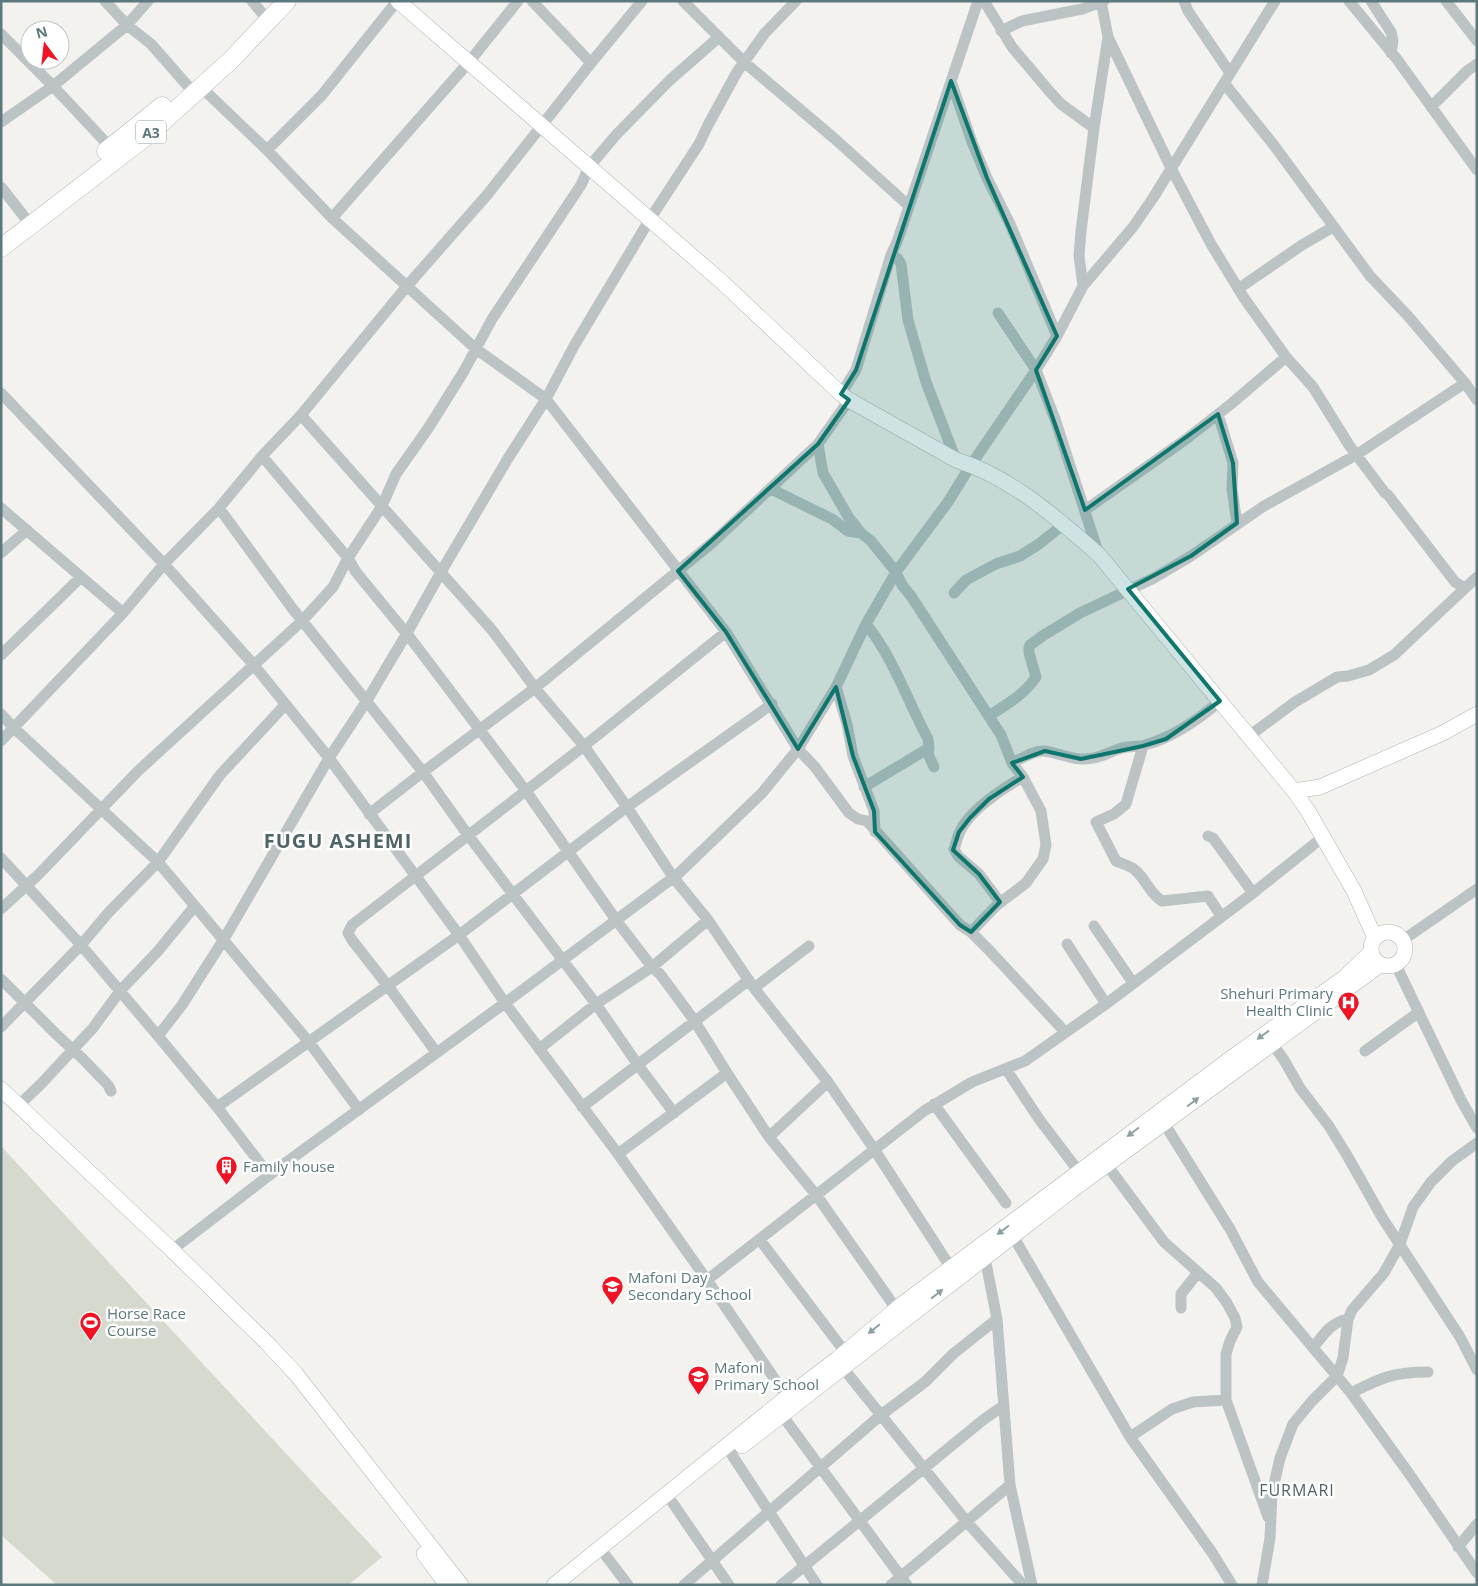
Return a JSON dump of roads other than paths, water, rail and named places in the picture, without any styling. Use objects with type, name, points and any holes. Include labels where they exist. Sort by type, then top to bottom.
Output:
[{"type":"highway","name":"A3","points":[[1,248],[27,220],[111,148],[230,60],[287,1]]},
{"type":"highway","name":"A3","points":[[1,235],[27,220],[148,134],[240,36],[262,5]]},
{"type":"main road","points":[[397,1],[736,295],[845,397],[956,460],[972,465],[1013,487],[1064,524],[1098,555],[1294,791],[1308,811],[1354,891],[1378,941],[1376,962],[1388,965]]},
{"type":"main road","points":[[1294,791],[1320,788],[1443,733],[1477,714]]},
{"type":"main road","points":[[1308,811],[1320,788]]},
{"type":"main road","points":[[554,1585],[787,1397],[841,1360],[985,1258],[1082,1177],[1234,1056],[1339,981],[1378,941],[1396,933],[1403,940],[1405,944],[1403,958],[1388,965],[1272,1043],[1107,1165],[1082,1177],[951,1268],[897,1310],[841,1360],[782,1415],[569,1585]]},
{"type":"main road","points":[[1,1089],[172,1250],[296,1374],[416,1535],[447,1585]]},
{"type":"main road","points":[[1,1101],[110,1201],[288,1377],[373,1486],[461,1585]]},
{"type":"street","points":[[105,1],[127,25],[151,44],[194,86],[267,150],[332,218],[476,349],[546,399],[726,632],[798,749],[849,813],[858,819],[867,821],[960,925],[971,932],[1065,1032]]},
{"type":"street","points":[[1,122],[53,86],[127,25],[148,1]]},
{"type":"street","points":[[267,150],[322,94],[397,1]]},
{"type":"street","points":[[332,218],[469,62],[518,1]]},
{"type":"street","points":[[532,1],[591,63]]},
{"type":"street","points":[[1,741],[123,613],[164,564],[219,508],[262,456],[301,415],[407,286],[487,195],[541,125],[642,1]]},
{"type":"street","points":[[682,1],[744,62],[835,139],[909,206]]},
{"type":"street","points":[[369,814],[535,688],[712,543],[818,444],[845,397],[856,370],[891,256],[978,1]]},
{"type":"street","points":[[984,1],[1012,47],[1050,92],[1062,104],[1094,128]]},
{"type":"street","points":[[1184,1],[1230,73]]},
{"type":"street","points":[[172,1250],[269,1175],[678,874],[762,793],[798,749],[836,687],[866,624],[896,572],[948,502],[1036,370],[1057,336],[1083,286],[1133,226],[1172,170],[1275,1]]},
{"type":"street","points":[[1349,1],[1391,52],[1477,170]]},
{"type":"street","points":[[1371,1],[1391,32],[1393,41],[1391,52]]},
{"type":"street","points":[[1446,1],[1477,41]]},
{"type":"street","points":[[1001,31],[1022,21],[1102,2],[1108,37],[1210,244],[1238,289],[1286,357],[1313,387],[1356,455],[1455,582],[1465,588]]},
{"type":"street","points":[[158,1036],[182,1005],[224,939],[329,758],[366,702],[440,572],[546,399],[574,346],[650,219],[699,144],[708,124],[744,62],[765,33],[793,3]]},
{"type":"street","points":[[1,34],[111,148]]},
{"type":"street","points":[[1,909],[26,886],[138,770],[302,621],[333,587],[348,558],[382,506],[396,474],[429,427],[492,319],[581,185],[589,167],[616,135],[663,87],[719,37]]},
{"type":"street","points":[[1083,286],[1080,248],[1094,128],[1108,37]]},
{"type":"street","points":[[1431,107],[1460,77],[1477,64]]},
{"type":"street","points":[[951,81],[983,169],[1010,224],[1057,336]]},
{"type":"street","points":[[1224,83],[1273,144],[1370,276],[1408,316],[1465,383],[1477,400]]},
{"type":"street","points":[[1,187],[27,220]]},
{"type":"street","points":[[1238,289],[1333,227]]},
{"type":"street","points":[[891,256],[898,259],[901,264],[908,320],[926,382],[956,460]]},
{"type":"street","points":[[998,313],[1036,370],[1055,419],[1098,555]]},
{"type":"street","points":[[1085,510],[1185,440],[1232,404],[1286,357]]},
{"type":"street","points":[[989,716],[1025,692],[1036,677],[1028,654],[1030,645],[1060,624],[1128,589],[1154,578],[1191,556],[1237,523],[1356,455],[1465,383]]},
{"type":"street","points":[[1,393],[164,564],[253,664],[329,758],[416,875],[505,1003],[618,1154],[787,1397]]},
{"type":"street","points":[[1218,414],[1233,463],[1232,489],[1237,523]]},
{"type":"street","points":[[301,415],[492,630],[535,688],[584,746],[673,876],[708,920],[751,984],[828,1082],[951,1268]]},
{"type":"street","points":[[818,444],[823,473],[849,518],[861,534]]},
{"type":"street","points":[[262,456],[348,558],[356,572],[407,633],[526,792],[616,920],[694,1020],[726,1073],[769,1137],[817,1196],[897,1310]]},
{"type":"street","points":[[771,489],[832,519],[848,530],[861,534],[871,541],[896,572],[902,585],[912,596],[1001,734],[1012,763],[1023,777],[1041,811],[1046,845],[1042,859],[1026,883],[1000,902],[971,932]]},
{"type":"street","points":[[1,508],[123,613]]},
{"type":"street","points":[[219,508],[302,621],[422,772],[596,1004],[674,1113]]},
{"type":"street","points":[[954,593],[966,580],[996,564],[1020,556],[1064,524]]},
{"type":"street","points":[[1,553],[27,530]]},
{"type":"street","points":[[1,655],[81,577]]},
{"type":"street","points":[[1250,736],[1295,702],[1337,678],[1369,670],[1394,655],[1477,577]]},
{"type":"street","points":[[866,624],[873,633],[906,693],[928,739],[930,748],[928,754],[934,767]]},
{"type":"street","points":[[436,1052],[352,940],[348,933],[352,925],[526,792],[726,632]]},
{"type":"street","points":[[836,687],[847,724],[853,756],[874,810],[876,832]]},
{"type":"street","points":[[1012,763],[1036,752],[1045,751],[1082,760],[1099,758],[1123,748],[1142,746],[1166,738],[1204,715],[1220,701]]},
{"type":"street","points":[[217,1107],[459,935],[627,807],[772,704]]},
{"type":"street","points":[[1,1028],[26,1004],[109,912],[158,862],[220,775],[286,705]]},
{"type":"street","points":[[1,714],[158,862],[309,1042],[359,1110]]},
{"type":"street","points":[[1142,746],[1126,804],[1114,814],[1096,822],[1116,861],[1134,869],[1157,898],[1162,901],[1208,896],[1221,916]]},
{"type":"street","points":[[864,787],[930,748]]},
{"type":"street","points":[[1000,902],[979,874],[958,856],[954,849],[959,832],[970,818],[989,799],[1023,777]]},
{"type":"street","points":[[1208,836],[1213,838],[1253,893]]},
{"type":"street","points":[[707,1280],[934,1104],[972,1082],[1025,1061],[1133,984],[1323,837]]},
{"type":"street","points":[[1,858],[81,945],[120,991],[217,1107],[269,1175]]},
{"type":"street","points":[[1403,940],[1477,889]]},
{"type":"street","points":[[19,1105],[92,1028],[120,991],[158,951],[194,907]]},
{"type":"street","points":[[540,1049],[596,1004],[652,966],[708,920]]},
{"type":"street","points":[[1094,926],[1133,984]]},
{"type":"street","points":[[1067,944],[1106,1004]]},
{"type":"street","points":[[582,1107],[694,1020],[809,946]]},
{"type":"street","points":[[1388,965],[1420,1012],[1461,1100],[1477,1128]]},
{"type":"street","points":[[1,979],[73,1049],[108,1085],[111,1091]]},
{"type":"street","points":[[1365,1051],[1420,1012]]},
{"type":"street","points":[[1272,1043],[1300,1088],[1329,1126],[1369,1196],[1456,1331],[1477,1370]]},
{"type":"street","points":[[1006,1069],[1082,1177]]},
{"type":"street","points":[[618,1154],[726,1073]]},
{"type":"street","points":[[769,1137],[828,1082]]},
{"type":"street","points":[[934,1104],[1006,1203]]},
{"type":"street","points":[[1164,1123],[1230,1229],[1258,1282],[1351,1393],[1477,1573]]},
{"type":"street","points":[[1262,1585],[1270,1538],[1272,1493],[1280,1458],[1293,1424],[1312,1401],[1337,1376],[1343,1358],[1348,1319],[1352,1310],[1384,1273],[1400,1244],[1413,1207],[1431,1182],[1452,1161],[1477,1143]]},
{"type":"street","points":[[1107,1165],[1164,1242],[1216,1288],[1235,1318],[1237,1328],[1230,1340],[1226,1354],[1226,1400],[1270,1523]]},
{"type":"street","points":[[1012,1236],[1130,1437],[1213,1554],[1232,1585]]},
{"type":"street","points":[[760,1240],[880,1414],[1015,1582]]},
{"type":"street","points":[[985,1258],[997,1319],[1010,1485],[1032,1585],[1038,1585]]},
{"type":"street","points":[[1181,1308],[1181,1294],[1196,1276],[1196,1271]]},
{"type":"street","points":[[684,1585],[880,1414],[925,1382],[953,1354],[997,1319]]},
{"type":"street","points":[[1313,1348],[1330,1326],[1348,1319]]},
{"type":"street","points":[[1351,1393],[1389,1375],[1428,1372]]},
{"type":"street","points":[[1130,1437],[1172,1409],[1193,1402],[1226,1400]]},
{"type":"street","points":[[781,1585],[983,1420],[1003,1406]]},
{"type":"street","points":[[782,1415],[904,1580]]},
{"type":"street","points":[[732,1455],[817,1585]]},
{"type":"street","points":[[891,1585],[904,1580],[1010,1485]]},
{"type":"street","points":[[672,1502],[730,1585]]},
{"type":"street","points":[[1458,1547],[1477,1524]]},
{"type":"street","points":[[606,1556],[628,1585]]},
{"type":"place","name":"Shehuri Primary Health Clinic","points":[[1349,1021]]},
{"type":"place","name":"Family house","points":[[227,1185]]},
{"type":"place","name":"Mafoni Day Secondary School","points":[[612,1305]]},
{"type":"place","name":"Horse Race Course","points":[[91,1341]]},
{"type":"place","name":"Mafoni Primary School","points":[[698,1395]]},
{"type":"district","name":"FUGU ASHEMI","points":[[338,840]]},
{"type":"district","name":"FURMARI","points":[[1297,1490]]}]
